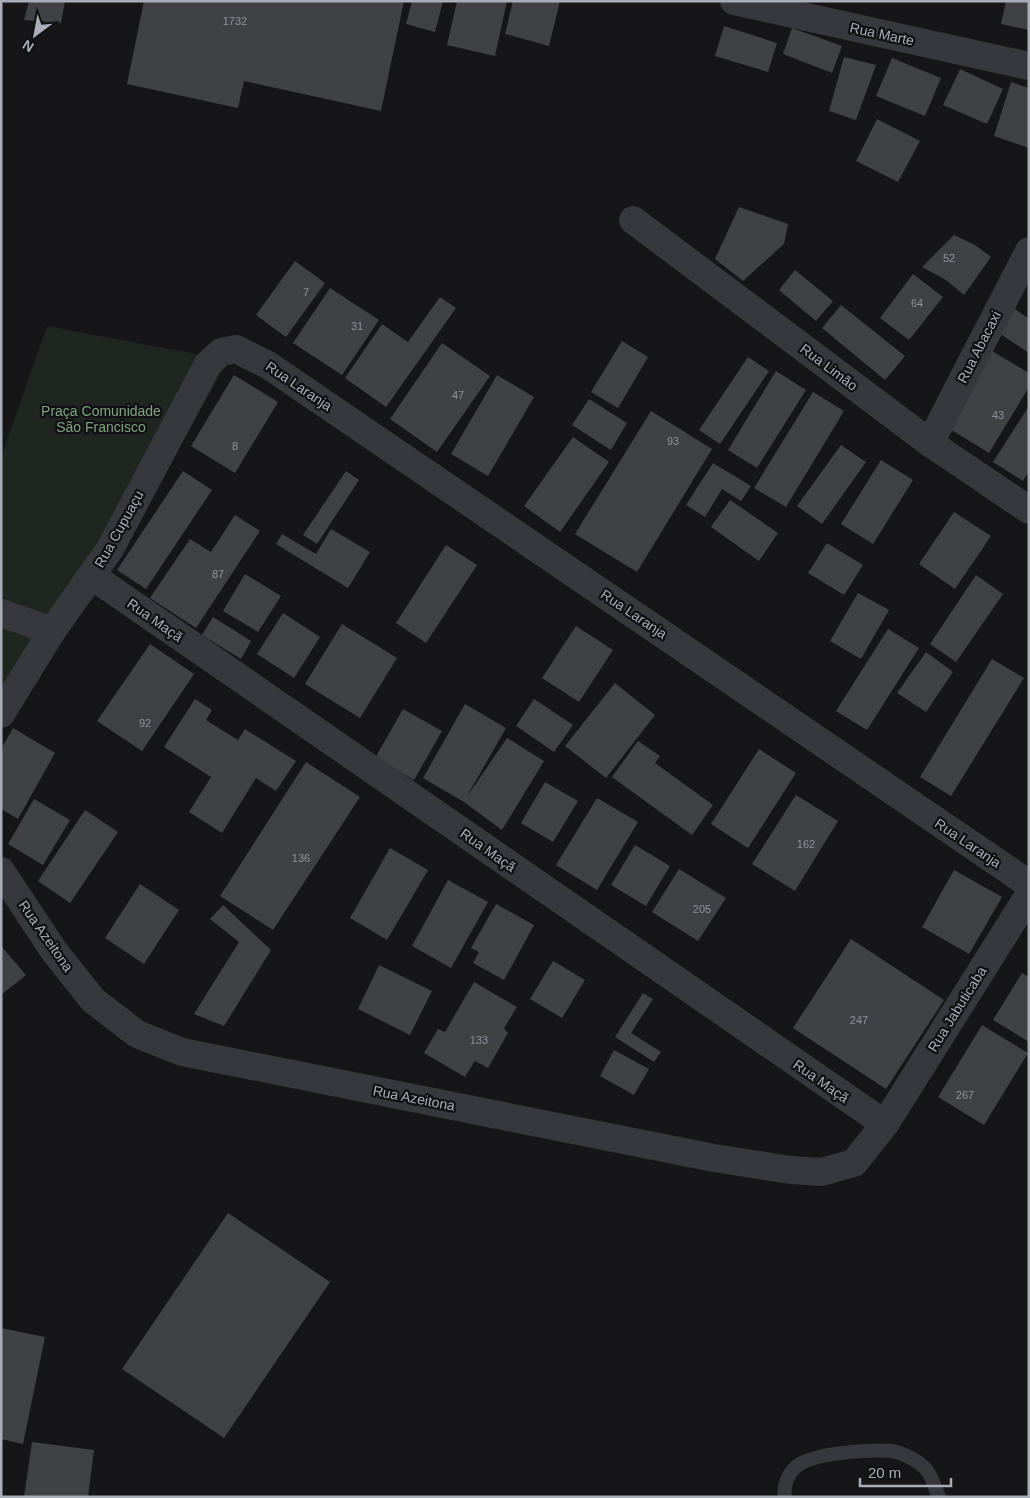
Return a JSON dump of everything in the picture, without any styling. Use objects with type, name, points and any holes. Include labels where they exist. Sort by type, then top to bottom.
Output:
[{"type":"street","name":"Rua Marte","points":[[734,1],[767,5],[1029,66]]},
{"type":"street","name":"Rua Limão","points":[[633,220],[930,443],[1029,510]]},
{"type":"street","name":"Rua Abacaxi","points":[[930,443],[1029,250]]},
{"type":"street","name":"Rua Cupuaçu","points":[[1,714],[52,631],[110,549],[208,364],[221,352],[236,349]]},
{"type":"street","name":"Rua Laranja","points":[[236,349],[268,365],[1029,884]]},
{"type":"street","name":"Rua Maçã","points":[[92,576],[885,1124]]},
{"type":"street","points":[[1,614],[52,631]]},
{"type":"street","name":"Rua Azeitona","points":[[1,871],[54,951],[93,1000],[137,1034],[182,1052],[714,1158],[791,1170],[821,1172],[854,1163],[885,1124]]},
{"type":"street","name":"Rua Jabuticaba","points":[[885,1124],[1029,895]]},
{"type":"lane","points":[[785,1497],[784,1492],[788,1477],[797,1465],[823,1456],[864,1450],[893,1452],[915,1460],[928,1471],[938,1497]]},
{"type":"green space","name":"Praça Comunidade São Francisco","points":[[47,326],[228,360],[102,588],[56,641],[1,727],[1,457]]},
{"type":"building","points":[[29,1],[65,1],[61,23],[24,20]]},
{"type":"building","points":[[144,1],[404,1],[381,111],[244,81],[238,108],[127,84]]},
{"type":"building","points":[[412,1],[443,1],[435,32],[406,24]]},
{"type":"building","points":[[457,1],[507,1],[495,56],[447,45]]},
{"type":"building","points":[[513,1],[560,1],[549,46],[505,34]]},
{"type":"building","points":[[1006,1],[1029,1],[1029,30],[1001,24]]},
{"type":"building","points":[[724,26],[777,43],[768,72],[715,56]]},
{"type":"building","points":[[792,28],[842,46],[832,73],[783,54]]},
{"type":"building","points":[[844,57],[876,65],[856,120],[829,111]]},
{"type":"building","points":[[892,58],[941,78],[925,116],[876,96]]},
{"type":"building","points":[[960,69],[1003,89],[987,124],[943,105]]},
{"type":"building","points":[[1011,82],[1029,88],[1029,148],[994,136]]},
{"type":"building","points":[[877,119],[920,141],[898,182],[856,161]]},
{"type":"building","points":[[739,207],[788,224],[784,244],[743,281],[715,259]]},
{"type":"building","points":[[954,235],[975,245],[991,257],[964,295],[946,280],[922,267]]},
{"type":"building","points":[[295,261],[325,283],[286,337],[256,315]]},
{"type":"building","points":[[795,270],[833,301],[816,321],[779,290]]},
{"type":"building","points":[[913,274],[943,297],[909,340],[880,318]]},
{"type":"building","points":[[330,288],[379,320],[342,375],[293,343]]},
{"type":"building","points":[[440,297],[456,308],[386,407],[345,378],[382,324],[408,342]]},
{"type":"building","points":[[841,305],[905,356],[885,380],[822,328]]},
{"type":"building","points":[[1015,309],[1029,319],[1029,353],[999,333]]},
{"type":"building","points":[[622,341],[648,357],[618,408],[591,392]]},
{"type":"building","points":[[442,343],[490,376],[437,452],[390,419]]},
{"type":"building","points":[[992,351],[1029,373],[1029,387],[989,453],[945,426]]},
{"type":"building","points":[[748,357],[769,371],[720,444],[699,430]]},
{"type":"building","points":[[776,371],[806,390],[757,468],[728,450]]},
{"type":"building","points":[[234,375],[278,402],[235,473],[191,446]]},
{"type":"building","points":[[497,375],[534,397],[488,476],[451,454]]},
{"type":"building","points":[[813,392],[844,411],[786,507],[754,488]]},
{"type":"building","points":[[589,399],[627,423],[611,450],[572,425]]},
{"type":"building","points":[[1029,406],[1029,471],[1023,481],[993,462]]},
{"type":"building","points":[[651,411],[712,449],[637,572],[575,534]]},
{"type":"building","points":[[573,437],[609,462],[560,532],[524,506]]},
{"type":"building","points":[[841,445],[866,462],[822,524],[797,506]]},
{"type":"building","points":[[881,460],[913,480],[873,544],[841,524]]},
{"type":"building","points":[[713,463],[751,486],[741,501],[722,489],[705,517],[686,505]]},
{"type":"building","points":[[183,471],[212,490],[146,589],[117,570]]},
{"type":"building","points":[[346,471],[359,480],[317,544],[303,535]]},
{"type":"building","points":[[730,500],[778,533],[759,561],[711,527]]},
{"type":"building","points":[[954,512],[991,536],[955,589],[919,564]]},
{"type":"building","points":[[235,515],[260,531],[196,628],[150,598],[190,539],[211,552]]},
{"type":"building","points":[[331,529],[370,552],[348,588],[276,544],[282,534],[316,554]]},
{"type":"building","points":[[827,543],[863,565],[844,595],[808,573]]},
{"type":"building","points":[[446,545],[477,565],[426,643],[396,623]]},
{"type":"building","points":[[245,574],[281,596],[258,632],[223,611]]},
{"type":"building","points":[[976,575],[1003,594],[956,662],[930,644]]},
{"type":"building","points":[[858,593],[889,610],[861,659],[830,641]]},
{"type":"building","points":[[283,613],[320,637],[294,678],[257,654]]},
{"type":"building","points":[[213,617],[251,641],[241,659],[202,635]]},
{"type":"building","points":[[342,624],[397,658],[360,718],[305,684]]},
{"type":"building","points":[[576,626],[613,650],[579,702],[542,678]]},
{"type":"building","points":[[888,629],[919,648],[867,730],[836,711]]},
{"type":"building","points":[[150,644],[194,674],[142,751],[97,721]]},
{"type":"building","points":[[926,652],[953,672],[926,712],[897,693]]},
{"type":"building","points":[[992,659],[1024,678],[951,796],[920,777]]},
{"type":"building","points":[[615,683],[655,715],[606,778],[565,746]]},
{"type":"building","points":[[195,699],[212,710],[206,720],[238,740],[245,729],[296,761],[276,791],[256,778],[222,833],[189,812],[211,777],[164,747]]},
{"type":"building","points":[[534,699],[573,725],[554,752],[516,726]]},
{"type":"building","points":[[465,704],[506,728],[466,798],[507,738],[544,761],[502,830],[464,802],[423,778]]},
{"type":"building","points":[[403,709],[442,731],[414,780],[375,758]]},
{"type":"building","points":[[13,728],[55,753],[18,819],[1,809],[1,749]]},
{"type":"building","points":[[638,741],[660,756],[655,763],[713,805],[692,835],[612,777]]},
{"type":"building","points":[[759,749],[796,773],[748,848],[711,824]]},
{"type":"building","points":[[306,762],[360,797],[273,930],[220,896]]},
{"type":"building","points":[[545,782],[578,801],[553,842],[521,823]]},
{"type":"building","points":[[796,795],[838,821],[795,891],[752,864]]},
{"type":"building","points":[[597,798],[638,822],[597,890],[556,865]]},
{"type":"building","points":[[34,799],[70,820],[43,865],[8,844]]},
{"type":"building","points":[[85,810],[118,832],[70,903],[38,881]]},
{"type":"building","points":[[635,845],[670,866],[646,906],[611,885]]},
{"type":"building","points":[[390,848],[428,870],[387,940],[350,918]]},
{"type":"building","points":[[679,869],[726,898],[698,941],[652,912]]},
{"type":"building","points":[[954,870],[1002,897],[969,954],[922,927]]},
{"type":"building","points":[[448,880],[488,902],[451,968],[412,946]]},
{"type":"building","points":[[140,884],[179,910],[144,964],[105,938]]},
{"type":"building","points":[[496,904],[534,925],[504,980],[473,963],[479,952],[471,948]]},
{"type":"building","points":[[223,905],[271,950],[224,1026],[194,1014],[239,942],[210,919]]},
{"type":"building","points":[[851,939],[944,1000],[886,1089],[793,1028]]},
{"type":"building","points":[[1,946],[26,975],[1,995]]},
{"type":"building","points":[[553,961],[585,980],[562,1018],[530,999]]},
{"type":"building","points":[[379,965],[432,991],[410,1035],[358,1009]]},
{"type":"building","points":[[1022,973],[1029,977],[1029,1042],[993,1020]]},
{"type":"building","points":[[474,982],[517,1007],[504,1028],[508,1033],[488,1068],[475,1061],[465,1077],[424,1053],[438,1029],[445,1032]]},
{"type":"building","points":[[643,993],[653,999],[631,1033],[661,1052],[654,1062],[615,1037]]},
{"type":"building","points":[[982,1025],[1028,1053],[984,1125],[938,1097]]},
{"type":"building","points":[[614,1050],[649,1069],[634,1095],[600,1076]]},
{"type":"building","points":[[228,1213],[330,1282],[224,1438],[122,1369]]},
{"type":"building","points":[[1,1328],[45,1337],[23,1444],[1,1439]]},
{"type":"building","points":[[32,1442],[94,1450],[88,1497],[24,1497]]}]
